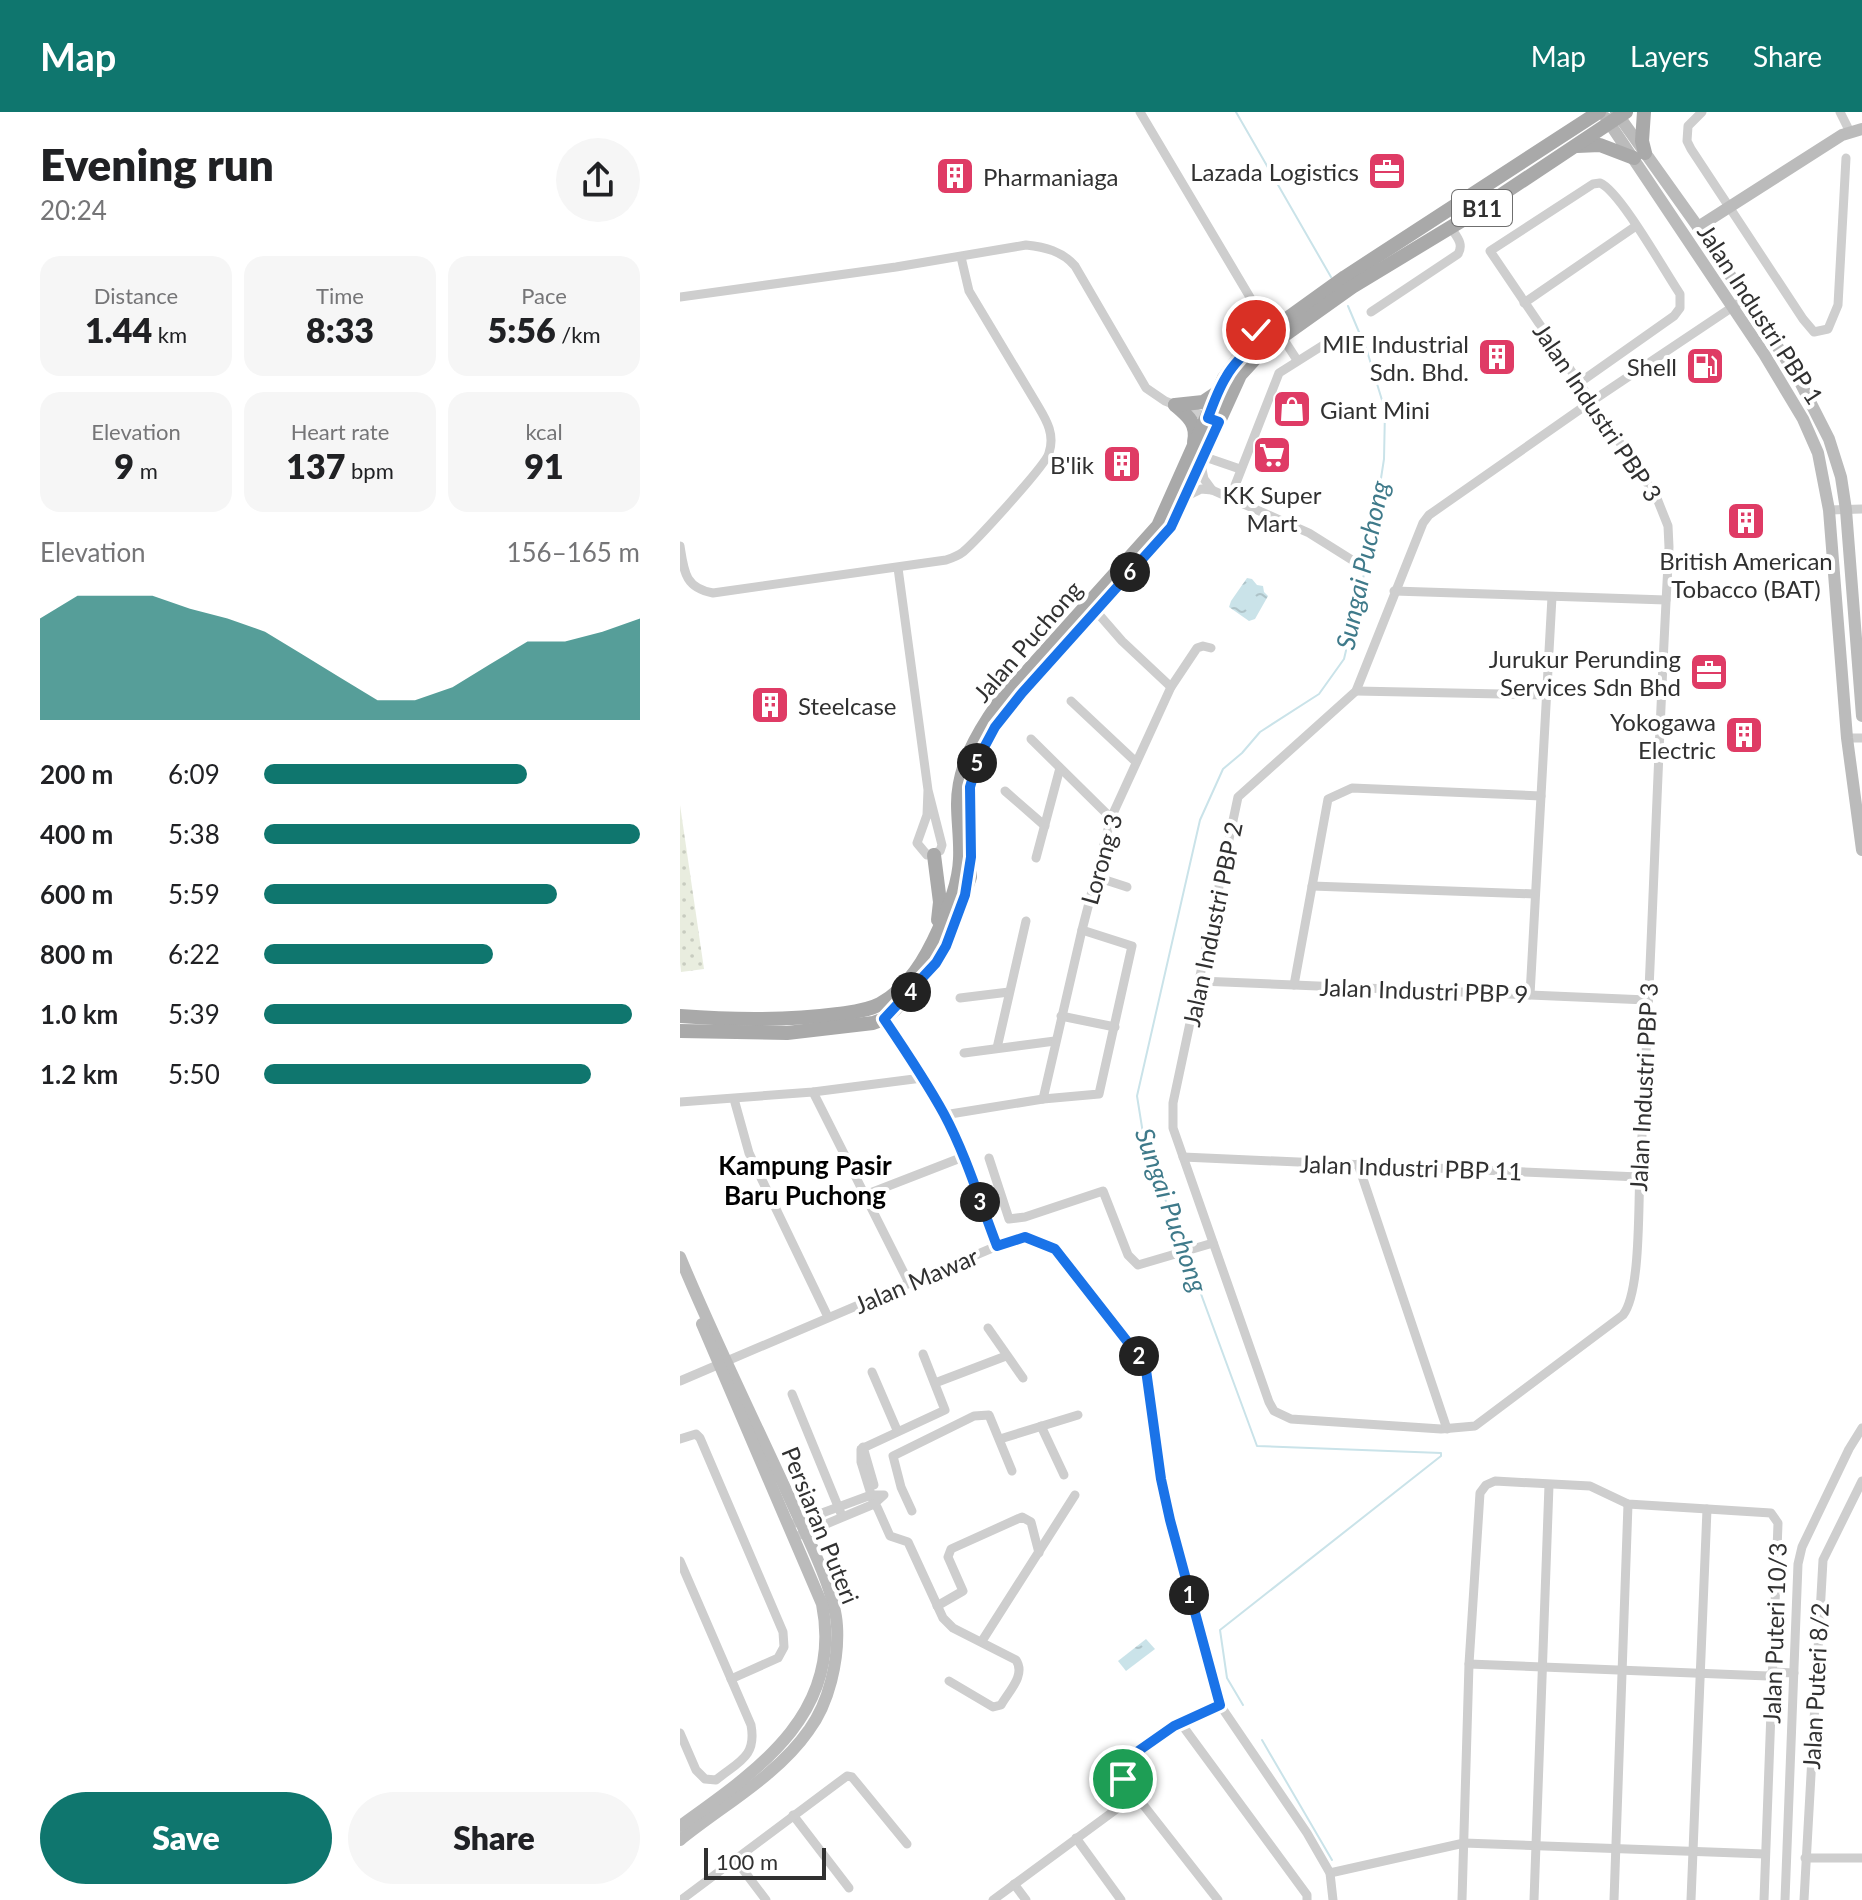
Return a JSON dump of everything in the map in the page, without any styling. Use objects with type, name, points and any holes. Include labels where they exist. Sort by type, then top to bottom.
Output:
[{"type":"main road","points":[[1563,135],[1581,112]]},
{"type":"main road","points":[[1572,147],[1600,145],[1640,156],[1644,112]]},
{"type":"main road","name":"Jalan Puchong","points":[[1213,420],[1240,375],[1262,351],[1326,298],[1563,135],[1612,114]]},
{"type":"main road","name":"Jalan Puchong","points":[[1348,282],[1451,228],[1572,147],[1612,114]]},
{"type":"main road","name":"Jalan Industri PBP 1","points":[[1612,114],[1784,384],[1818,453],[1829,510],[1847,738],[1862,850]]},
{"type":"main road","points":[[1698,227],[1856,130]]},
{"type":"main road","name":"Jalan Industri PBP 1","points":[[1640,156],[1698,227],[1797,376],[1824,427],[1835,456],[1846,510],[1862,716]]},
{"type":"main road","name":"Jalan Puchong","points":[[884,1019],[936,963],[946,946],[965,895],[971,857],[970,787],[985,745],[1008,709],[1171,527],[1187,496],[1213,420],[1218,392],[1230,369],[1254,343],[1284,320],[1326,298]]},
{"type":"main road","points":[[1175,405],[1203,402],[1218,392]]},
{"type":"main road","points":[[1175,405],[1190,417],[1194,426],[1199,460]]},
{"type":"main road","name":"Jalan Puchong","points":[[680,1016],[741,1020],[796,1019],[867,1010],[888,999],[907,981],[931,948],[958,880],[959,786],[977,736],[998,704],[1158,526],[1199,460]]},
{"type":"main road","points":[[931,948],[940,902],[934,855]]},
{"type":"main road","points":[[683,1032],[787,1033],[859,1026],[884,1019]]},
{"type":"main road","points":[[680,1257],[723,1362]]},
{"type":"main road","points":[[680,1273],[723,1362]]},
{"type":"main road","name":"Persiaran Puteri","points":[[680,1840],[785,1759],[811,1729],[827,1696],[837,1625],[831,1598],[796,1530],[723,1362]]},
{"type":"main road","name":"Persiaran Puteri","points":[[680,1826],[773,1754],[811,1703],[823,1670],[826,1626],[822,1604],[796,1530]]},
{"type":"street","points":[[1140,112],[1254,304],[1254,343]]},
{"type":"street","points":[[1702,112],[1688,126],[1687,141],[1814,332],[1828,329],[1838,305],[1846,158]]},
{"type":"street","points":[[1840,112],[1856,130]]},
{"type":"street","name":"Jalan Industri PBP 3","points":[[1183,1157],[1269,1402],[1274,1411],[1291,1419],[1447,1429],[1475,1426],[1630,1307],[1634,1284],[1669,534],[1661,504],[1490,251],[1593,184],[1605,184],[1636,226]]},
{"type":"street","points":[[1524,303],[1636,226],[1680,294],[1680,308],[1674,316],[1579,383]]},
{"type":"street","points":[[1371,312],[1458,254],[1460,243],[1451,228]]},
{"type":"street","points":[[680,297],[1026,245],[1052,249],[1068,258],[1146,388],[1175,405],[1213,420]]},
{"type":"street","points":[[680,546],[687,577],[692,585],[713,593],[898,568],[959,555],[1047,460],[1051,436],[1048,424],[969,291],[961,257]]},
{"type":"street","name":"Jalan Industri PBP 2","points":[[1183,1157],[1173,1128],[1173,1103],[1238,797],[1356,691],[1394,591],[1429,515],[1746,298]]},
{"type":"street","points":[[1254,304],[1284,320]]},
{"type":"street","points":[[1282,337],[1297,360]]},
{"type":"street","points":[[1234,488],[1279,373],[1325,344]]},
{"type":"street","points":[[1212,490],[1204,479],[1199,460],[1240,469]]},
{"type":"street","points":[[1187,496],[1201,489],[1212,490],[1309,533],[1352,560]]},
{"type":"street","points":[[1829,510],[1862,509]]},
{"type":"street","points":[[898,568],[928,790],[927,815],[917,843],[921,851],[934,855],[942,845],[928,790]]},
{"type":"street","points":[[1394,591],[1666,600]]},
{"type":"street","points":[[1530,995],[1552,597]]},
{"type":"street","points":[[1095,610],[1122,641],[1171,687]]},
{"type":"street","name":"Lorong 3","points":[[1043,1099],[1111,818],[1171,687],[1197,648],[1211,648]]},
{"type":"street","points":[[1356,691],[1546,695]]},
{"type":"street","points":[[1071,701],[1136,762]]},
{"type":"street","points":[[1847,738],[1862,738]]},
{"type":"street","points":[[1031,739],[1111,818]]},
{"type":"street","points":[[1036,858],[1060,768]]},
{"type":"street","points":[[1294,985],[1328,799],[1352,788],[1541,796]]},
{"type":"street","points":[[1005,791],[1045,826]]},
{"type":"street","points":[[1096,877],[1127,887]]},
{"type":"street","points":[[1312,886],[1535,894]]},
{"type":"street","points":[[997,1048],[1026,921]]},
{"type":"street","points":[[944,1115],[1043,1099],[1099,1094],[1132,946],[1082,930]]},
{"type":"street","name":"Jalan Industri PBP 9","points":[[1200,981],[1647,1000]]},
{"type":"street","points":[[960,998],[1009,992]]},
{"type":"street","points":[[1061,1016],[1115,1027]]},
{"type":"street","points":[[884,1019],[944,1115],[997,1246]]},
{"type":"street","points":[[964,1053],[1055,1041]]},
{"type":"street","points":[[680,1102],[813,1092],[922,1078]]},
{"type":"street","points":[[813,1092],[909,1283]]},
{"type":"street","points":[[734,1099],[749,1153],[828,1317]]},
{"type":"street","points":[[865,1195],[963,1157]]},
{"type":"street","name":"Jalan Industri PBP 11","points":[[1183,1157],[1639,1177]]},
{"type":"street","points":[[989,1158],[1009,1219],[1025,1217],[1103,1191],[1128,1255],[1138,1265],[1213,1243]]},
{"type":"street","points":[[1358,1164],[1447,1429]]},
{"type":"street","name":"Jalan Mawar","points":[[680,1381],[997,1246],[1025,1237],[1055,1249],[1141,1359],[1146,1370],[1161,1479],[1170,1520],[1220,1705],[1307,1833],[1330,1873]]},
{"type":"street","points":[[988,1328],[1023,1378]]},
{"type":"street","points":[[923,1354],[945,1410],[863,1447],[860,1458],[890,1536],[908,1542],[943,1618],[953,1628],[1016,1660],[1020,1667],[1020,1674],[1001,1705],[993,1707],[949,1681]]},
{"type":"street","points":[[935,1383],[1006,1356]]},
{"type":"street","points":[[872,1372],[897,1430]]},
{"type":"street","points":[[792,1394],[840,1511]]},
{"type":"street","points":[[912,1511],[901,1487],[893,1456],[974,1416],[989,1415],[1012,1471]]},
{"type":"street","points":[[1000,1439],[1078,1415]]},
{"type":"street","points":[[1041,1426],[1064,1475]]},
{"type":"street","points":[[1785,1900],[1798,1564],[1802,1547],[1862,1428]]},
{"type":"street","points":[[680,1439],[696,1434],[700,1438],[783,1632],[784,1647],[778,1658],[731,1679]]},
{"type":"street","name":"Jalan Puteri 10/3","points":[[1469,1664],[1480,1493],[1486,1485],[1495,1481],[1590,1486],[1628,1504],[1771,1513],[1777,1519],[1764,1900]]},
{"type":"street","name":"Jalan Puteri 8/2","points":[[1804,1900],[1823,1560],[1862,1481]]},
{"type":"street","points":[[1534,1900],[1549,1485]]},
{"type":"street","points":[[796,1530],[840,1511],[877,1500],[901,1487]]},
{"type":"street","points":[[982,1641],[1075,1495]]},
{"type":"street","points":[[1614,1900],[1628,1504]]},
{"type":"street","points":[[1691,1900],[1707,1509]]},
{"type":"street","points":[[937,1606],[963,1591],[948,1557],[951,1549],[1027,1517],[1039,1553]]},
{"type":"street","points":[[680,1561],[751,1725],[754,1741],[751,1753],[716,1780],[705,1779],[696,1770],[680,1733]]},
{"type":"street","points":[[1462,1900],[1469,1664],[1794,1677]]},
{"type":"street","points":[[1218,1900],[1123,1779],[1120,1770],[1124,1761],[1220,1705]]},
{"type":"street","points":[[1182,1726],[1307,1895],[1307,1900]]},
{"type":"street","points":[[681,1900],[841,1779],[852,1777],[907,1844]]},
{"type":"street","points":[[993,1900],[1137,1794]]},
{"type":"street","points":[[793,1815],[849,1888]]},
{"type":"street","points":[[1076,1838],[1121,1900]]},
{"type":"street","points":[[1333,1900],[1330,1873],[1464,1843],[1765,1854]]},
{"type":"street","points":[[1805,1858],[1862,1858]]},
{"type":"street","points":[[735,1859],[766,1900]]},
{"type":"street","points":[[1014,1884],[1026,1900]]},
{"type":"shaded area","points":[[680,805],[704,969],[681,972],[680,962]]},
{"type":"water","points":[[1247,578],[1263,586],[1268,596],[1255,619],[1249,621],[1229,607]]},
{"type":"water","points":[[1146,1639],[1155,1649],[1126,1671],[1118,1661]]},
{"type":"waterway","name":"Sungai Puchong","points":[[1236,112],[1331,277]]},
{"type":"waterway","name":"Sungai Puchong","points":[[1183,1246],[1145,1146],[1137,1096],[1200,820],[1223,769],[1260,732],[1319,694],[1344,659],[1370,549],[1384,459],[1385,410],[1367,351],[1348,306]]},
{"type":"waterway","name":"Sungai Puchong","points":[[1187,1256],[1257,1446],[1441,1453],[1220,1630],[1227,1678],[1243,1705]]},
{"type":"waterway","name":"Sungai Puchong","points":[[1262,1740],[1332,1860]]},
{"type":"place","name":"Lazada Logistics","points":[[1387,171]]},
{"type":"place","name":"Pharmaniaga","points":[[955,176]]},
{"type":"place","name":"MIE Industrial Sdn. Bhd.","points":[[1497,357]]},
{"type":"place","name":"Shell","points":[[1705,366]]},
{"type":"place","name":"Giant Mini","points":[[1292,409]]},
{"type":"place","name":"KK Super Mart","points":[[1272,455]]},
{"type":"place","name":"B'lik","points":[[1122,464]]},
{"type":"place","name":"British American Tobacco (BAT)","points":[[1746,521]]},
{"type":"place","name":"Jurukur Perunding Services Sdn Bhd","points":[[1709,672]]},
{"type":"place","name":"Steelcase","points":[[770,705]]},
{"type":"place","name":"Yokogawa Electric","points":[[1744,735]]},
{"type":"district","name":"Kampung Pasir Baru Puchong","points":[[805,1180]]},
{"type":"route","points":[[1123,1779],[1120,1770],[1124,1761],[1174,1726],[1220,1705],[1170,1520],[1161,1479],[1159,1446],[1146,1370],[1141,1359],[1055,1249],[1025,1237],[997,1246],[944,1115],[916,1065],[884,1019],[936,963],[946,946],[965,895],[971,857],[970,787],[985,745],[1008,709],[1178,517],[1219,422],[1208,418],[1218,392],[1230,369],[1254,343],[1256,330]]}]
